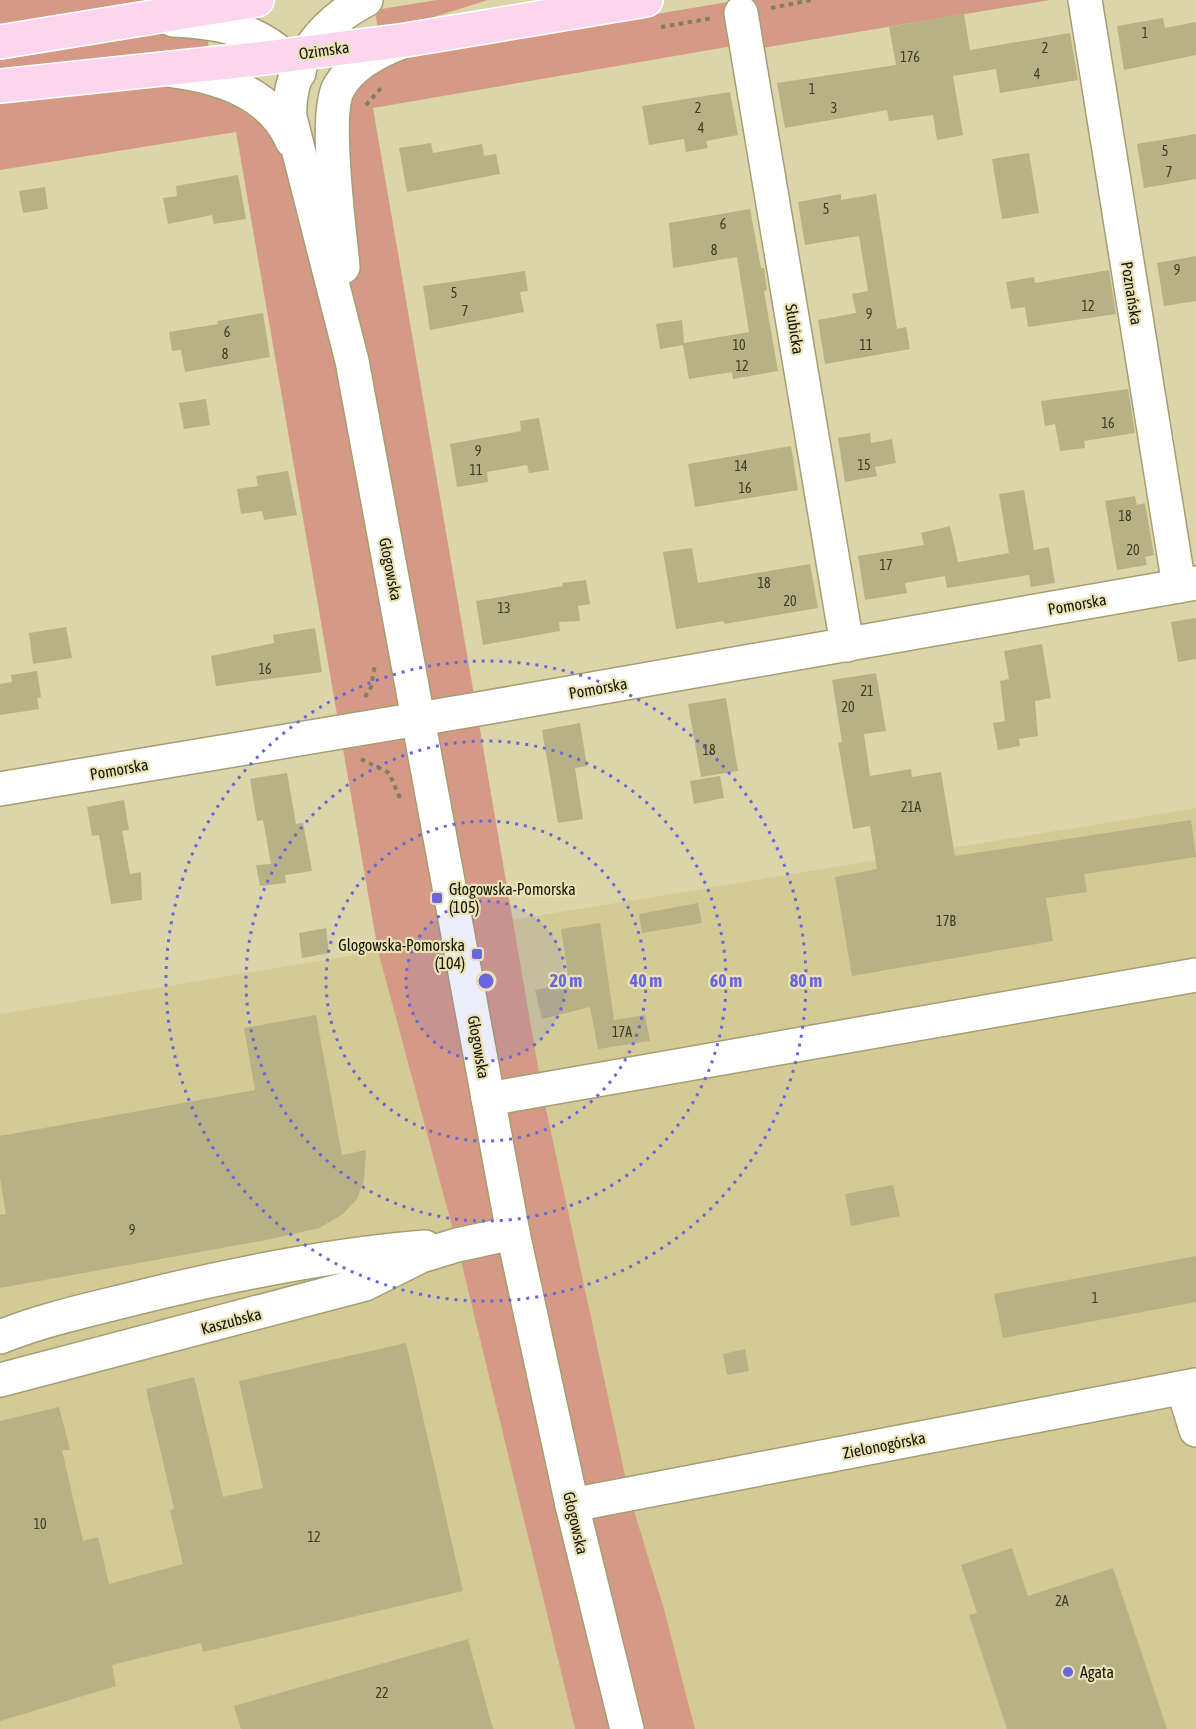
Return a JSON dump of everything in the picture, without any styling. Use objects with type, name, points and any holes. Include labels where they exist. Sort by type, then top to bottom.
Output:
[{"type":"main road","points":[[0,42],[257,0]]},
{"type":"main road","name":"Ozimska","points":[[0,86],[157,69],[297,59],[603,4],[646,0]]},
{"type":"street","points":[[137,20],[192,20],[237,28],[297,59],[330,25],[366,0]]},
{"type":"street","name":"Poznańska","points":[[1085,0],[1187,584]]},
{"type":"street","name":"Słubicka","points":[[741,13],[847,645]]},
{"type":"street","name":"Głogowska","points":[[352,361],[332,112],[339,86],[368,58],[406,40]]},
{"type":"street","name":"Głogowska","points":[[297,59],[289,106],[299,158],[352,361],[488,1099],[484,1239],[572,1505],[627,1729]]},
{"type":"street","name":"Głogowska","points":[[297,59],[319,109],[336,178]]},
{"type":"street","name":"Głogowska","points":[[157,69],[209,77],[235,86],[258,99],[283,126],[299,158]]},
{"type":"street","name":"Pomorska","points":[[0,789],[847,645],[1187,584]]},
{"type":"street","points":[[488,1099],[1196,975]]},
{"type":"street","points":[[0,1337],[57,1318],[188,1286],[361,1252],[484,1239]]},
{"type":"street","name":"Kaszubska","points":[[0,1380],[365,1284],[421,1256],[484,1239]]},
{"type":"street","points":[[1189,1386],[1196,1430]]},
{"type":"street","name":"Zielonogórska","points":[[572,1505],[1189,1386]]},
{"type":"path","points":[[364,698],[376,667],[374,656]]},
{"type":"shaded area","points":[[0,0],[257,0],[0,42]]},
{"type":"shaded area","points":[[437,0],[488,0],[411,24],[378,30],[375,10]]},
{"type":"shaded area","points":[[740,0],[1050,0],[756,49],[727,47],[373,108],[542,1090],[629,1494],[664,1609],[695,1729],[575,1729],[457,1245],[378,951],[236,132],[0,170],[0,86],[157,69],[282,123],[351,357],[343,134],[348,101],[352,92],[365,77],[382,66],[410,55]]},
{"type":"shaded area","points":[[207,31],[209,51],[0,70],[0,60],[166,33]]},
{"type":"shaded area","points":[[1196,808],[1196,1729],[695,1729],[664,1609],[629,1494],[542,1090],[512,920]]},
{"type":"shaded area","points":[[378,951],[457,1245],[575,1729],[0,1729],[0,1014]]},
{"type":"building","points":[[964,14],[970,50],[1070,33],[1078,80],[1000,93],[996,69],[953,76],[963,135],[937,140],[933,115],[889,121],[887,110],[785,128],[777,83],[896,65],[889,27]]},
{"type":"building","points":[[1163,18],[1165,28],[1196,22],[1196,55],[1124,70],[1117,26]]},
{"type":"building","points":[[730,92],[738,135],[706,141],[708,148],[686,152],[684,139],[649,145],[642,106]]},
{"type":"building","points":[[1196,134],[1196,179],[1144,188],[1137,144]]},
{"type":"building","points":[[431,143],[433,153],[482,144],[484,156],[496,154],[500,174],[407,192],[399,148]]},
{"type":"building","points":[[1029,153],[1039,213],[1002,219],[992,159]]},
{"type":"building","points":[[238,175],[246,219],[214,224],[212,215],[168,224],[163,198],[177,196],[176,186]]},
{"type":"building","points":[[45,187],[48,209],[23,213],[19,191]]},
{"type":"building","points":[[841,194],[841,200],[876,194],[897,329],[906,327],[910,349],[825,364],[818,320],[856,313],[852,294],[868,291],[859,236],[805,245],[798,202]]},
{"type":"building","points":[[750,209],[761,268],[764,268],[767,290],[764,291],[778,371],[733,379],[732,372],[689,379],[683,345],[660,349],[656,324],[682,320],[684,343],[749,332],[737,257],[673,268],[669,223]]},
{"type":"building","points":[[1196,256],[1196,301],[1164,306],[1157,263]]},
{"type":"building","points":[[1109,270],[1116,314],[1028,327],[1025,307],[1011,309],[1006,282],[1034,277],[1035,283]]},
{"type":"building","points":[[525,271],[528,291],[520,292],[524,312],[430,330],[423,286]]},
{"type":"building","points":[[263,313],[270,357],[185,372],[181,350],[172,351],[169,332],[218,324],[217,321]]},
{"type":"building","points":[[1128,389],[1135,433],[1084,441],[1085,448],[1060,451],[1055,424],[1045,426],[1041,401]]},
{"type":"building","points":[[206,399],[210,425],[184,429],[179,403]]},
{"type":"building","points":[[539,418],[549,470],[529,473],[527,465],[487,472],[488,482],[457,487],[450,444],[521,431],[520,421]]},
{"type":"building","points":[[870,433],[871,443],[892,439],[896,463],[875,467],[877,476],[845,482],[838,438]]},
{"type":"building","points":[[791,446],[798,490],[695,507],[688,464]]},
{"type":"building","points":[[288,471],[297,515],[264,520],[262,511],[241,514],[237,489],[258,486],[256,476]]},
{"type":"building","points":[[1024,490],[1034,550],[1049,547],[1055,583],[1031,587],[1029,575],[947,588],[945,576],[905,583],[907,593],[865,600],[858,556],[924,545],[921,533],[950,526],[958,562],[1009,553],[999,494]]},
{"type":"building","points":[[1135,496],[1137,505],[1145,503],[1154,555],[1145,557],[1147,565],[1117,570],[1105,501]]},
{"type":"building","points":[[692,548],[698,583],[810,564],[818,608],[724,624],[724,621],[676,629],[663,552]]},
{"type":"building","points":[[586,580],[590,604],[578,606],[580,621],[559,622],[560,631],[483,645],[476,601]]},
{"type":"building","points":[[1196,618],[1196,659],[1178,662],[1171,622]]},
{"type":"building","points":[[66,627],[72,658],[33,664],[29,633]]},
{"type":"building","points":[[315,628],[322,672],[216,686],[211,656],[274,643],[273,635]]},
{"type":"building","points":[[1042,644],[1051,698],[1035,701],[1038,736],[1019,739],[1020,746],[998,750],[993,723],[1005,721],[1000,681],[1009,679],[1004,651]]},
{"type":"building","points":[[37,671],[41,697],[37,698],[39,709],[0,715],[0,684],[12,682],[11,675]]},
{"type":"building","points":[[876,673],[886,731],[864,734],[870,776],[911,769],[912,777],[941,772],[955,856],[1191,820],[1196,857],[1084,874],[1087,892],[1046,898],[1053,941],[852,976],[835,877],[877,869],[870,826],[853,829],[838,743],[842,742],[832,680]]},
{"type":"building","points":[[726,698],[738,771],[701,777],[688,704]]},
{"type":"building","points":[[580,723],[587,766],[575,768],[583,819],[558,823],[542,730]]},
{"type":"building","points":[[287,773],[296,824],[303,823],[312,871],[285,875],[286,883],[260,886],[256,865],[271,864],[263,820],[257,821],[250,779]]},
{"type":"building","points":[[720,776],[724,798],[694,804],[690,781]]},
{"type":"building","points":[[124,800],[129,830],[122,831],[130,874],[141,872],[142,900],[111,904],[99,835],[92,836],[87,807]]},
{"type":"building","points":[[698,903],[702,923],[642,933],[639,914]]},
{"type":"building","points":[[600,923],[614,1020],[645,1015],[650,1041],[598,1049],[590,1007],[542,1019],[535,990],[569,982],[561,929]]},
{"type":"building","points":[[326,928],[329,953],[302,958],[299,933]]},
{"type":"building","points":[[316,1015],[342,1155],[366,1150],[364,1180],[357,1199],[343,1214],[319,1228],[266,1240],[0,1288],[0,1215],[6,1214],[0,1178],[0,1136],[255,1090],[244,1028]]},
{"type":"building","points":[[893,1185],[900,1216],[851,1226],[845,1194]]},
{"type":"building","points":[[1196,1256],[1196,1302],[1003,1338],[994,1294]]},
{"type":"building","points":[[406,1343],[463,1591],[203,1652],[201,1643],[112,1665],[116,1686],[0,1721],[0,1421],[59,1407],[70,1450],[62,1450],[83,1541],[98,1537],[109,1584],[183,1564],[170,1510],[174,1509],[146,1389],[194,1377],[223,1497],[263,1488],[239,1381]]},
{"type":"building","points":[[745,1349],[749,1371],[727,1375],[723,1354]]},
{"type":"building","name":"Agata","points":[[1012,1548],[1028,1596],[1113,1568],[1167,1729],[1007,1729],[969,1615],[977,1613],[961,1565]]},
{"type":"building","points":[[468,1639],[493,1729],[241,1729],[234,1706]]},
{"type":"place","name":"Głogowska-Pomorska (105)","points":[[437,898]]},
{"type":"place","name":"Glogowska-Pomorska (104)","points":[[477,954]]},
{"type":"place","name":"Agata","points":[[1068,1672]]}]
